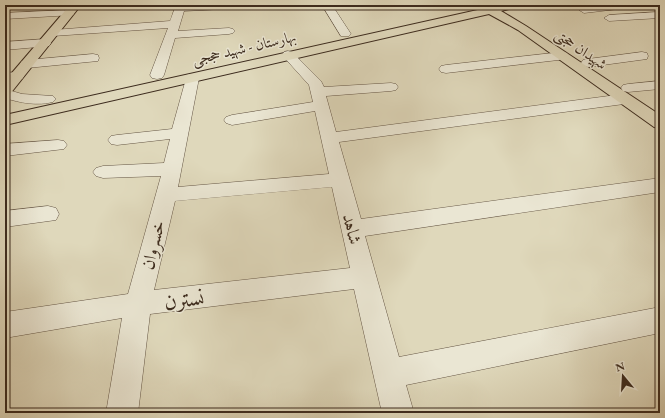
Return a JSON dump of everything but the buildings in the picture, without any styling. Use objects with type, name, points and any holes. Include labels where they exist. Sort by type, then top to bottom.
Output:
[{"type":"main road","points":[[5,92],[11,77],[27,64],[72,9]]},
{"type":"main road","name":"بهارستان - شهید حججی","points":[[5,109],[460,9],[505,11]]},
{"type":"main road","name":"بهارستان - شهید حججی","points":[[5,120],[288,55],[442,22],[505,11]]},
{"type":"main road","points":[[442,22],[456,20],[497,20],[505,11]]},
{"type":"main road","name":"شهیدان حجتی","points":[[505,11],[562,56],[626,93],[660,109]]},
{"type":"main road","name":"شهیدان حجتی","points":[[505,11],[588,63],[626,93],[660,124]]},
{"type":"street","points":[[331,5],[345,34]]},
{"type":"street","points":[[584,10],[629,5]]},
{"type":"street","points":[[638,5],[657,12]]},
{"type":"street","points":[[158,75],[181,6],[223,6]]},
{"type":"street","points":[[5,16],[72,9]]},
{"type":"street","points":[[610,18],[657,12]]},
{"type":"street","points":[[5,46],[49,38],[174,29],[229,31]]},
{"type":"street","name":"شاهد","points":[[288,55],[316,84],[398,413]]},
{"type":"street","points":[[446,69],[562,56]]},
{"type":"street","points":[[588,63],[642,56]]},
{"type":"street","points":[[27,64],[93,58]]},
{"type":"street","name":"خسروان","points":[[122,413],[138,304],[166,195],[192,78]]},
{"type":"street","points":[[329,138],[626,93],[660,85]]},
{"type":"street","points":[[232,120],[320,98],[391,87]]},
{"type":"street","points":[[5,92],[10,96],[21,98],[48,99]]},
{"type":"street","points":[[117,140],[180,133]]},
{"type":"street","points":[[5,150],[58,145]]},
{"type":"street","points":[[103,172],[172,169]]},
{"type":"street","points":[[166,195],[340,180]]},
{"type":"street","points":[[352,229],[660,186]]},
{"type":"street","points":[[5,219],[48,214]]},
{"type":"street","name":"نسترن","points":[[5,325],[138,304],[364,278]]},
{"type":"street","points":[[388,374],[660,320]]}]
